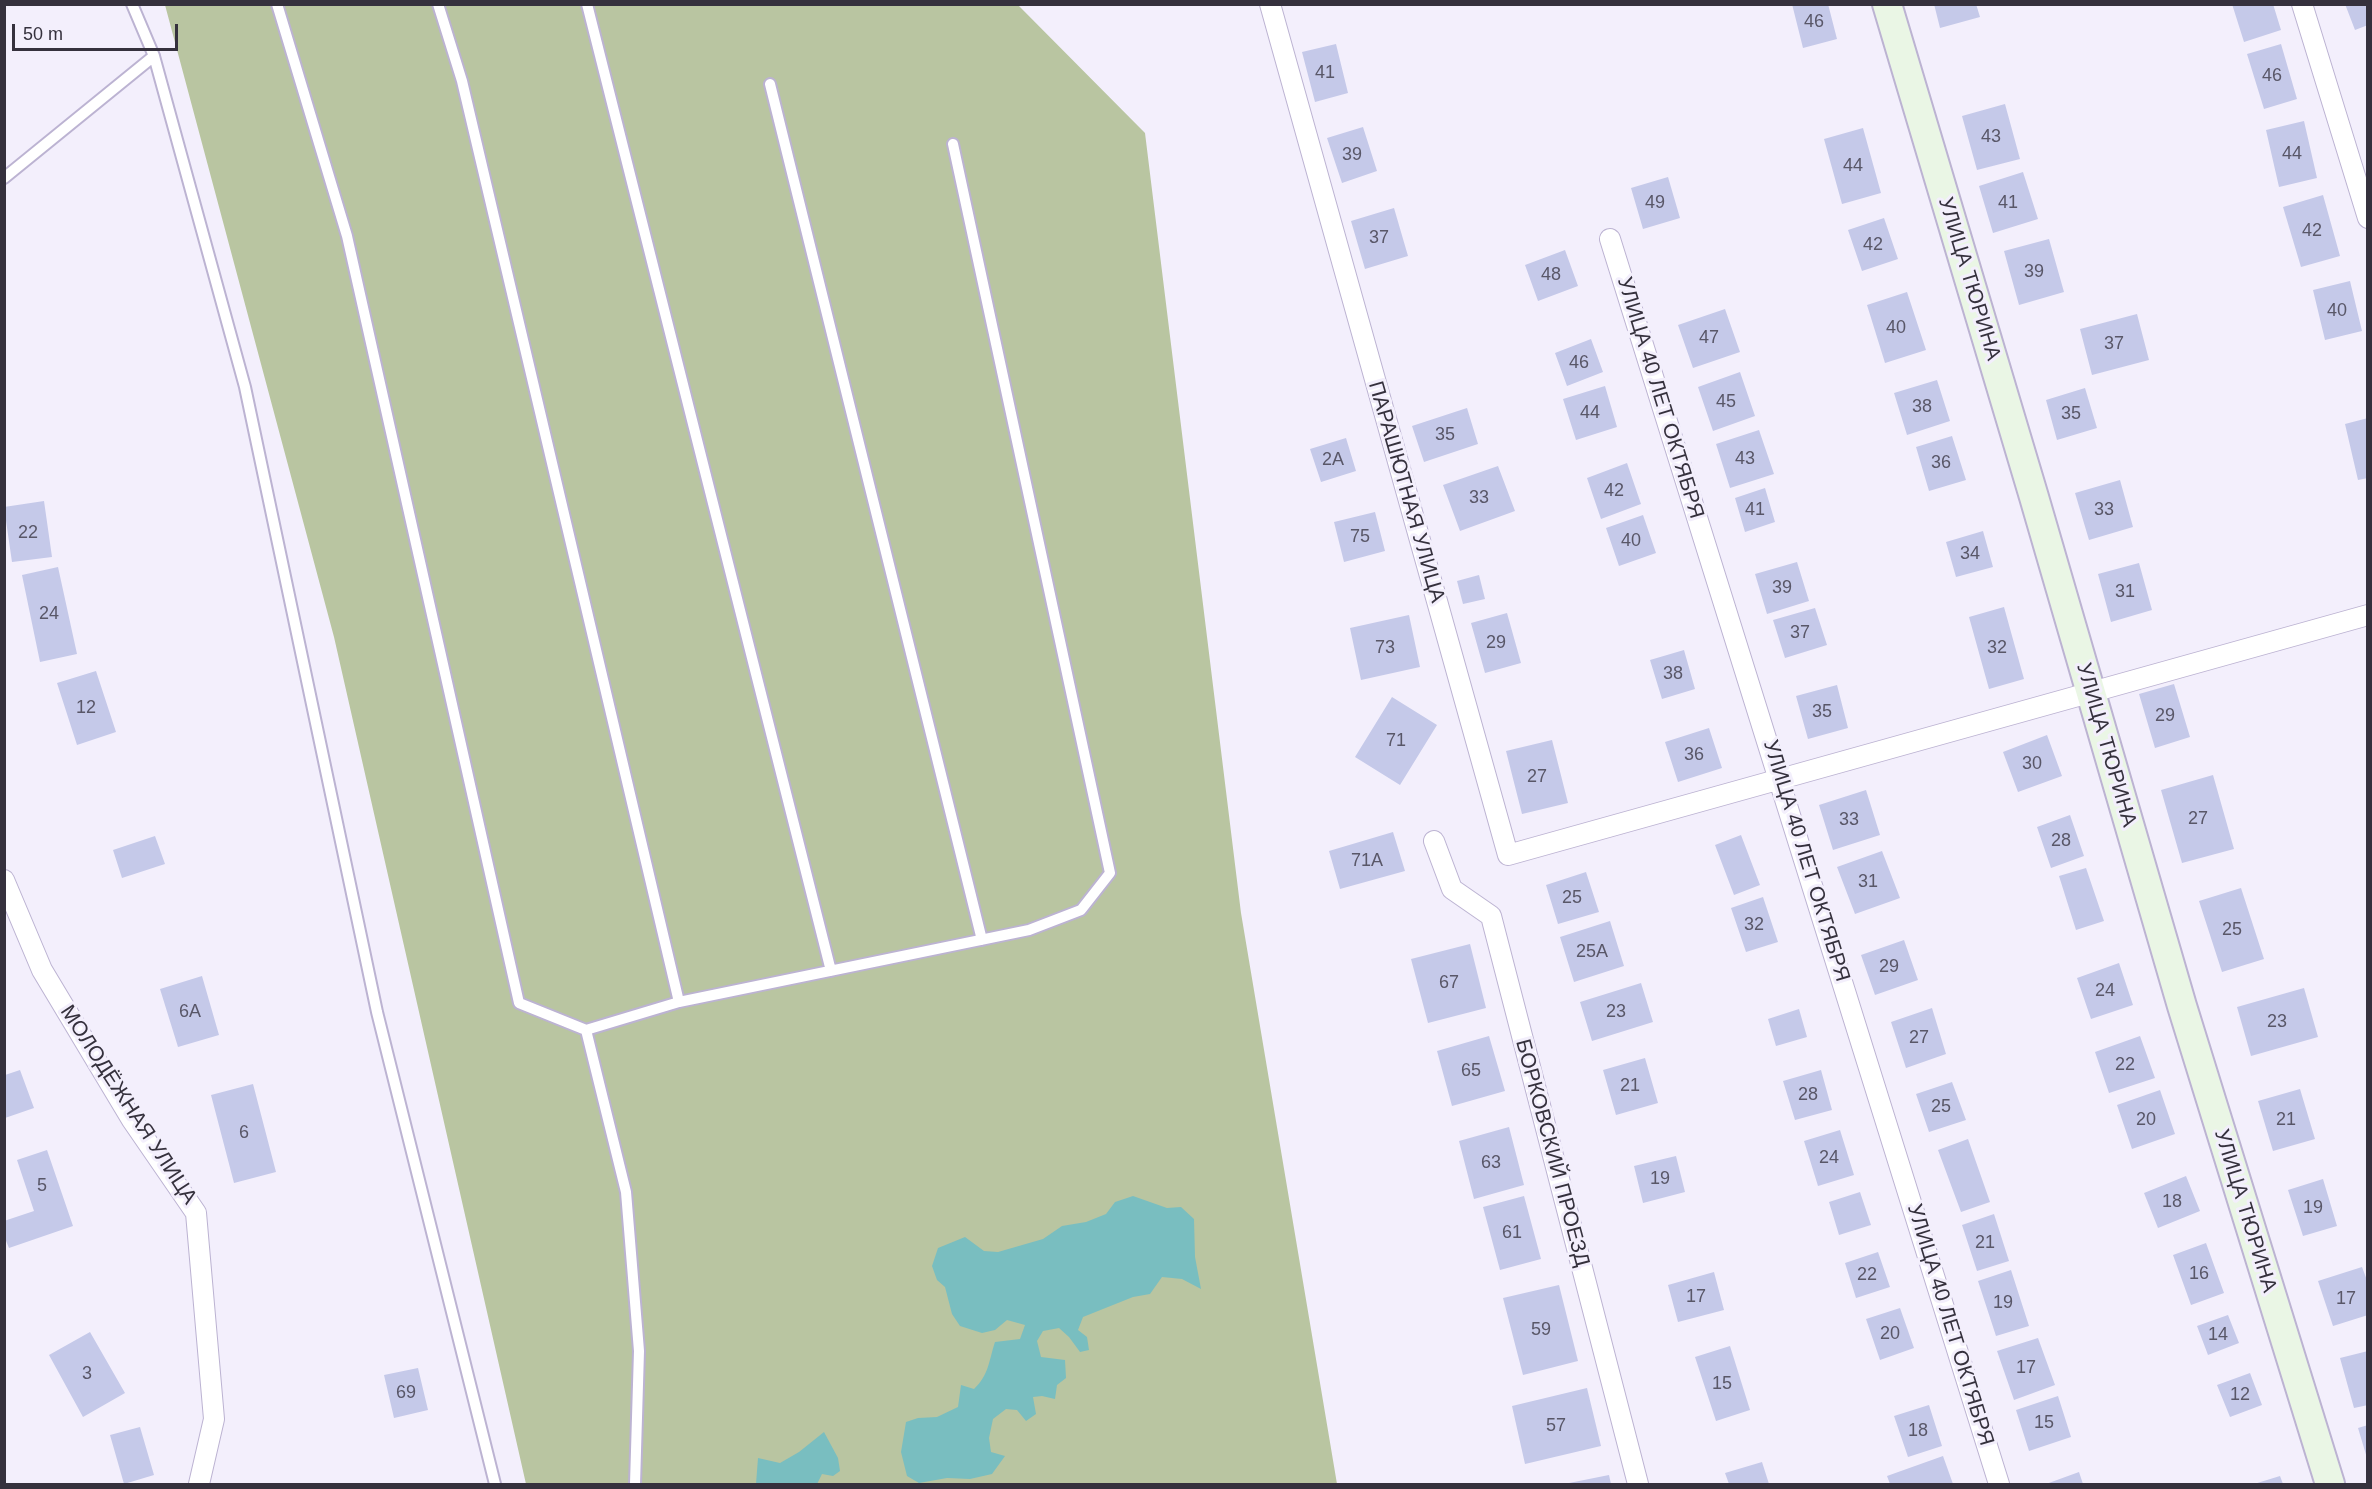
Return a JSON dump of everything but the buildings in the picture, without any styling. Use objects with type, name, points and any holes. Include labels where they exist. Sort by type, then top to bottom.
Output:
[{"type":"street","name":"ПАРАШЮТНАЯ УЛИЦА","points":[[1270,4],[1508,855],[1780,780]]},
{"type":"street","name":"УЛИЦА ТЮРИНА","points":[[1887,4],[2182,1006],[2330,1485]]},
{"type":"street","points":[[2302,4],[2367,218]]},
{"type":"street","name":"УЛИЦА 40 ЛЕТ ОКТЯБРЯ","points":[[1610,239],[1999,1485]]},
{"type":"street","points":[[1780,780],[2367,615]]},
{"type":"street","name":"БОРКОВСКИЙ ПРОЕЗД","points":[[1434,841],[1452,889],[1491,916],[1638,1485]]},
{"type":"street","name":"МОЛОДЁЖНАЯ УЛИЦА","points":[[4,880],[42,970],[132,1120],[196,1213],[214,1419],[199,1485]]},
{"type":"lane","points":[[132,4],[154,56],[245,387],[377,1012],[495,1485]]},
{"type":"lane","points":[[277,4],[347,236],[519,1003],[586,1030],[679,1002],[1029,930],[1081,910],[1110,873],[953,144]]},
{"type":"lane","points":[[438,4],[465,92],[679,1002]]},
{"type":"lane","points":[[587,4],[831,971]]},
{"type":"lane","points":[[4,178],[154,56]]},
{"type":"lane","points":[[770,84],[982,939]]},
{"type":"lane","points":[[586,1030],[626,1192],[639,1351],[635,1485]]},
{"type":"shaded area","points":[[165,5],[1018,5],[1145,133],[1241,913],[1337,1484],[526,1484],[334,637]]},
{"type":"shaded area","points":[[1133,1196],[1167,1208],[1181,1207],[1194,1219],[1195,1257],[1201,1289],[1182,1279],[1162,1277],[1150,1294],[1133,1297],[1083,1317],[1078,1330],[1087,1337],[1089,1350],[1080,1352],[1059,1328],[1043,1331],[1037,1341],[1041,1357],[1065,1360],[1066,1378],[1057,1385],[1055,1399],[1042,1396],[1033,1397],[1036,1414],[1026,1421],[1017,1410],[1006,1409],[993,1419],[989,1438],[991,1452],[1005,1456],[992,1474],[970,1479],[947,1478],[919,1483],[907,1476],[901,1452],[906,1422],[918,1418],[937,1417],[958,1407],[961,1385],[974,1389],[979,1384],[988,1367],[995,1342],[1020,1339],[1025,1325],[1007,1320],[995,1330],[982,1333],[960,1326],[952,1314],[945,1287],[937,1280],[932,1266],[938,1248],[965,1237],[984,1251],[998,1252],[1043,1239],[1062,1226],[1086,1222],[1106,1214],[1115,1202]]},
{"type":"shaded area","points":[[824,1432],[838,1458],[840,1471],[833,1476],[822,1474],[817,1484],[756,1484],[758,1458],[780,1463],[799,1452]]}]
